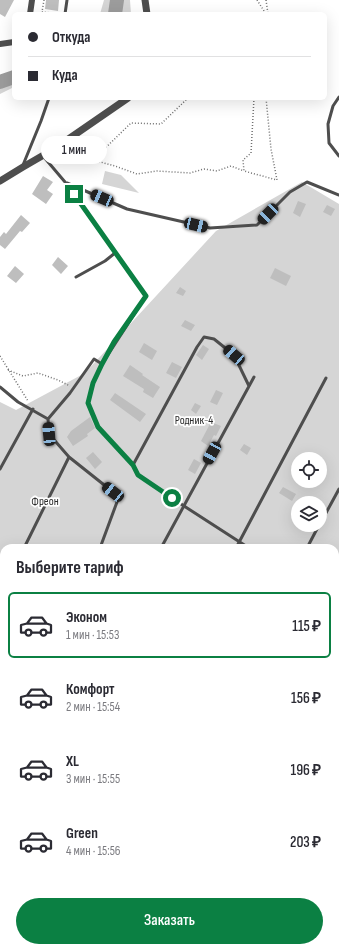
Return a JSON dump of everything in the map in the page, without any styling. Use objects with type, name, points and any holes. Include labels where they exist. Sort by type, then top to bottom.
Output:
[{"type":"street","points":[[30,12],[32,0]]},
{"type":"street","points":[[145,0],[147,12]]},
{"type":"street","points":[[1,42],[12,42]]},
{"type":"street","points":[[0,181],[54,149],[125,100]]},
{"type":"lane","points":[[65,12],[66,0]]},
{"type":"lane","points":[[339,97],[333,106],[328,124],[329,143],[339,156]]},
{"type":"lane","points":[[22,167],[48,100]]},
{"type":"lane","points":[[43,156],[65,182],[146,296],[114,342],[93,383],[88,403],[98,427],[133,465],[138,475],[242,544]]},
{"type":"lane","points":[[65,182],[127,209],[210,228],[257,225],[290,192],[308,182],[339,195]]},
{"type":"lane","points":[[76,278],[105,261],[115,253]]},
{"type":"lane","points":[[133,465],[197,346],[204,337],[214,339],[234,355],[249,386]]},
{"type":"lane","points":[[101,544],[117,502],[113,492],[69,457],[49,434],[48,419],[94,359],[102,364]]},
{"type":"lane","points":[[163,544],[254,377]]},
{"type":"lane","points":[[239,542],[326,378]]},
{"type":"lane","points":[[0,387],[18,402],[33,409],[48,419]]},
{"type":"lane","points":[[0,469],[33,409]]},
{"type":"lane","points":[[26,544],[69,457]]},
{"type":"lane","points":[[327,511],[339,489]]},
{"type":"lane","points":[[309,544],[316,532]]},
{"type":"path","points":[[40,0],[44,0],[42,12]]},
{"type":"path","points":[[257,0],[266,12]]},
{"type":"path","points":[[266,0],[267,12]]},
{"type":"path","points":[[93,160],[131,122],[161,124],[186,100]]},
{"type":"path","points":[[244,171],[243,160],[251,153],[254,100]]},
{"type":"path","points":[[54,149],[115,166],[137,174],[157,171],[190,173],[204,169],[217,171],[231,166],[277,180],[271,149],[266,100]]},
{"type":"path","points":[[0,356],[33,409]]},
{"type":"path","points":[[8,370],[22,376],[38,373],[58,380],[73,388]]},
{"type":"green space","points":[[104,0],[130,0],[131,12],[101,12]]},
{"type":"green space","points":[[12,72],[12,88],[0,94],[0,76]]},
{"type":"green space","points":[[105,171],[121,175],[139,193],[102,184]]},
{"type":"green space","name":"Родник-4","points":[[302,182],[339,204],[339,544],[0,544],[0,402],[16,410],[85,373],[216,231]]},
{"type":"building","points":[[0,0],[14,0],[5,17],[0,14]]},
{"type":"building","points":[[46,0],[59,0],[58,11],[45,9]]},
{"type":"building","points":[[43,176],[53,182],[47,190],[53,194],[46,204],[32,194]]},
{"type":"building","points":[[298,201],[306,204],[300,217],[293,213]]},
{"type":"building","points":[[327,205],[335,209],[331,216],[323,212]]},
{"type":"building","points":[[21,215],[30,223],[22,232],[20,231],[5,249],[0,245],[0,237],[4,232],[6,234]]},
{"type":"building","points":[[58,257],[68,266],[61,274],[52,265]]},
{"type":"building","points":[[15,266],[24,274],[16,283],[7,276]]},
{"type":"building","points":[[275,268],[291,276],[286,286],[270,278]]},
{"type":"building","points":[[180,287],[186,291],[183,296],[176,293]]},
{"type":"building","points":[[185,320],[195,325],[191,331],[181,326]]},
{"type":"building","points":[[144,343],[157,351],[152,360],[139,352]]},
{"type":"building","points":[[203,345],[209,349],[202,360],[196,355]]},
{"type":"building","points":[[172,362],[182,367],[176,378],[166,373]]},
{"type":"building","points":[[130,365],[160,387],[153,398],[143,392],[144,389],[123,376]]},
{"type":"building","points":[[216,390],[223,393],[217,405],[210,402]]},
{"type":"building","points":[[115,393],[146,414],[140,422],[110,400]]},
{"type":"building","points":[[195,403],[201,406],[196,414],[191,410]]},
{"type":"building","points":[[90,417],[95,428],[87,434],[88,436],[73,446],[67,437],[71,431]]},
{"type":"building","points":[[211,422],[221,426],[216,436],[214,435],[208,446],[201,441]]},
{"type":"building","points":[[244,444],[251,448],[247,455],[240,450]]},
{"type":"building","points":[[93,452],[102,462],[95,469],[86,458]]},
{"type":"building","points":[[194,459],[201,463],[195,474],[188,470]]},
{"type":"building","points":[[283,487],[296,494],[295,496],[291,496],[291,500],[279,493]]},
{"type":"waterway","points":[[115,12],[117,0]]},
{"type":"waterway","points":[[0,82],[12,78]]},
{"type":"route","points":[[74,194],[146,296],[114,342],[102,364],[93,383],[88,403],[98,427],[133,465],[138,475],[172,498]]},
{"type":"park label","name":"Фреон","points":[[45,501]]}]
